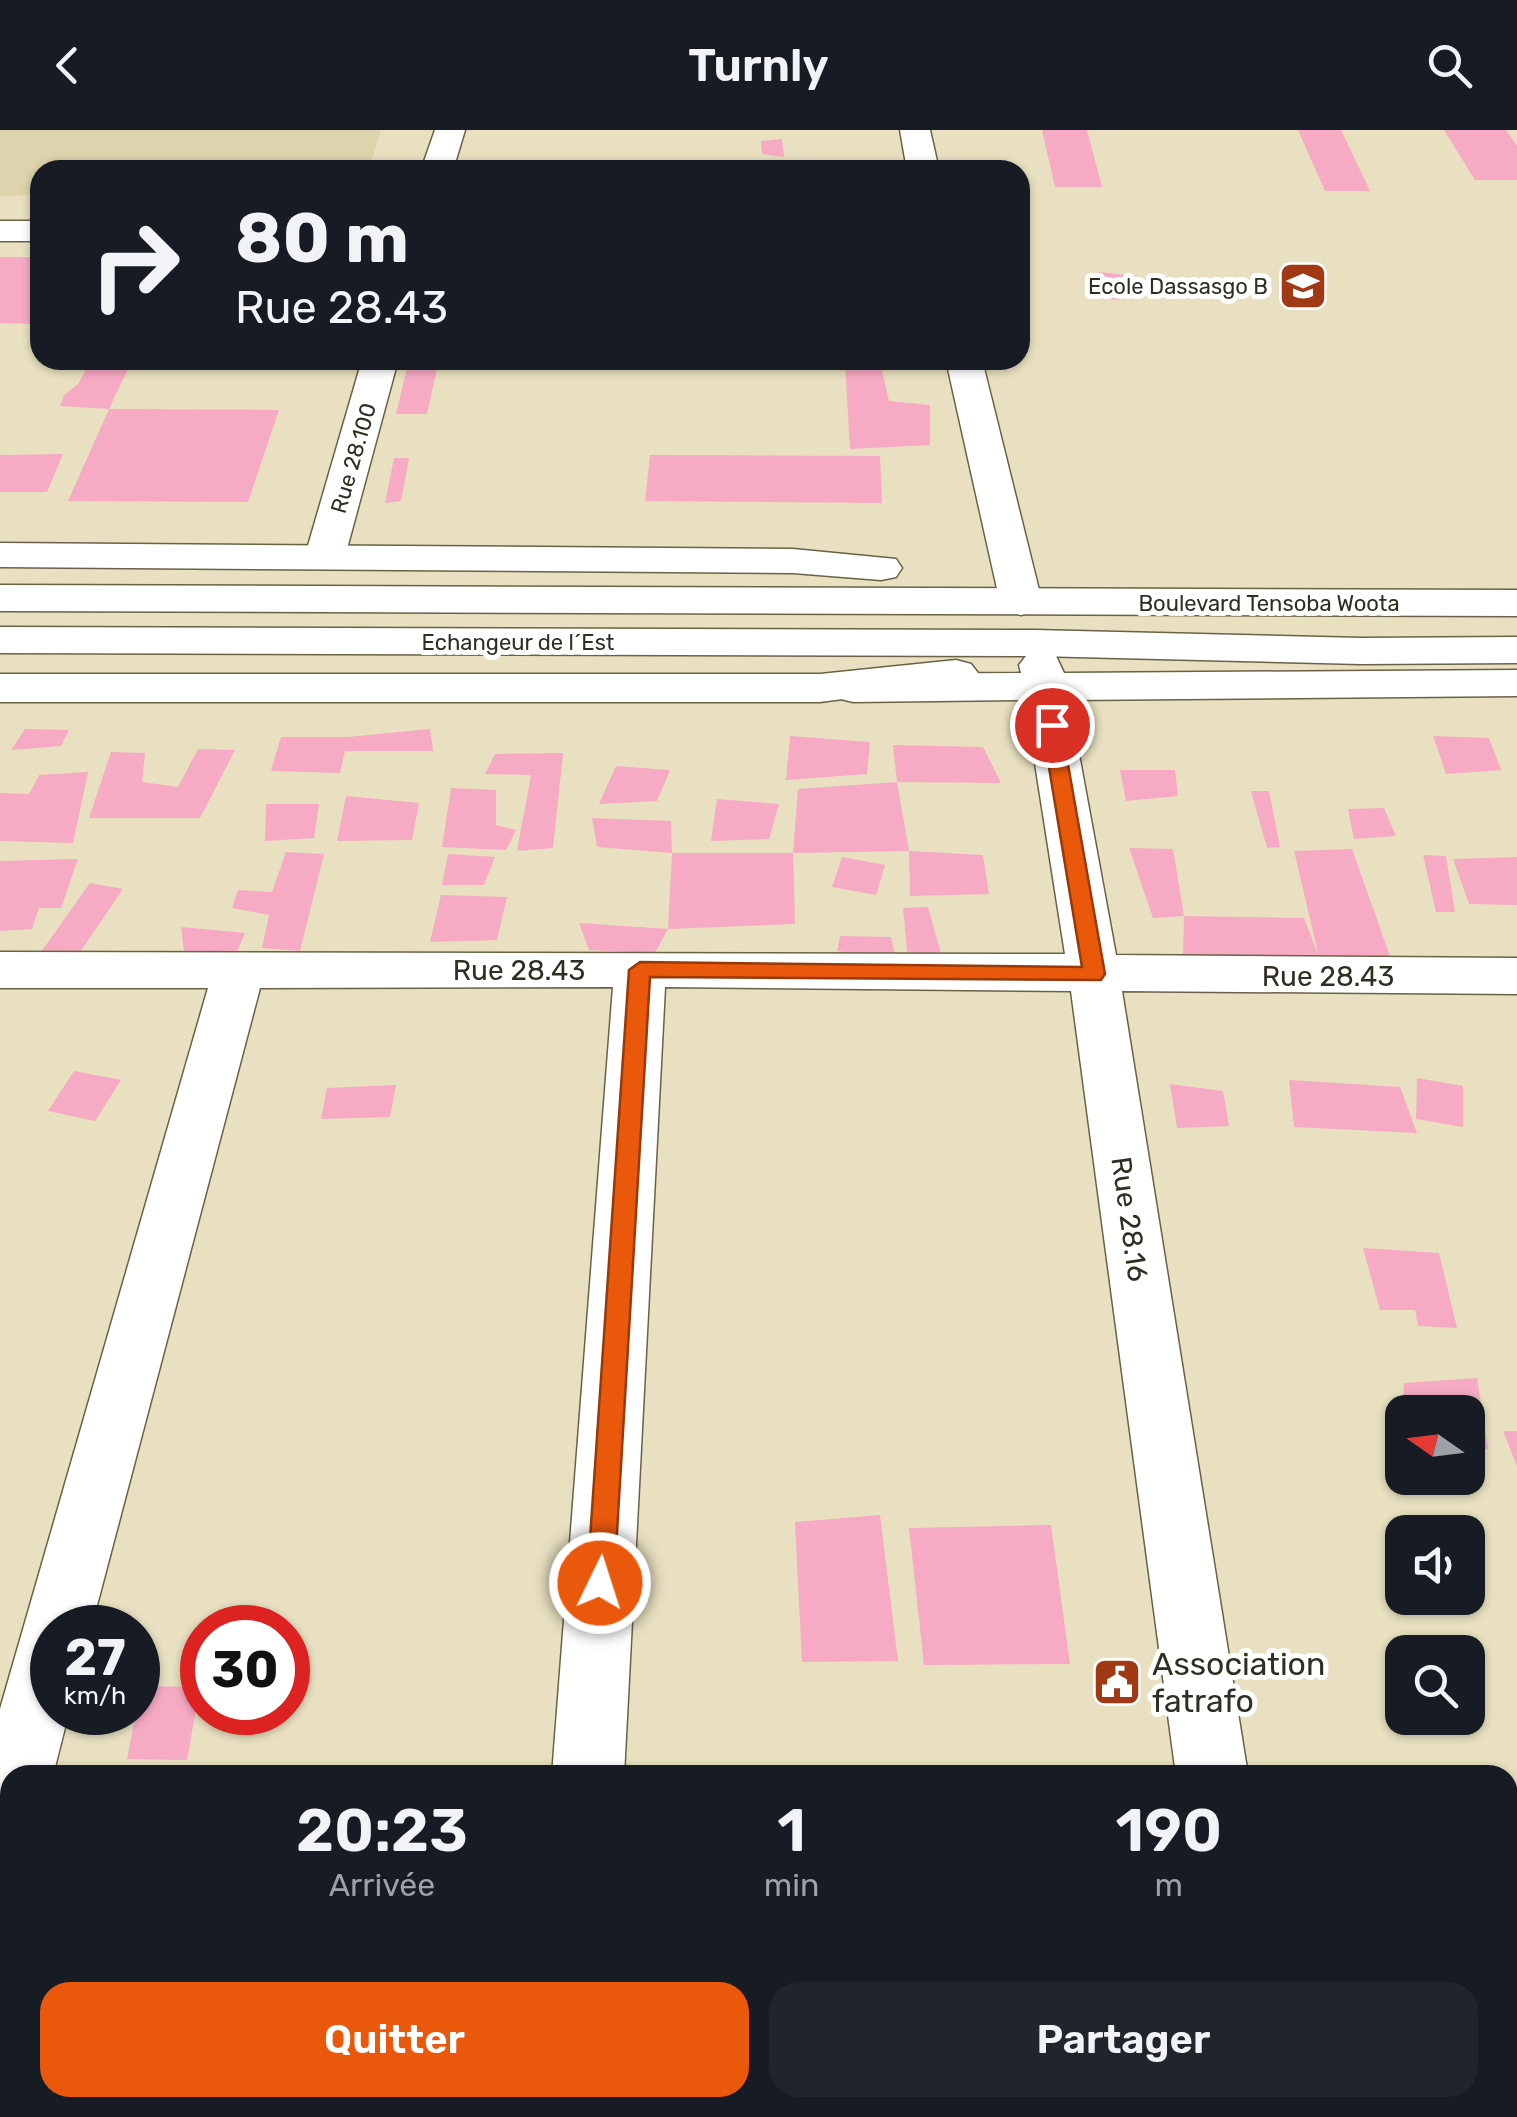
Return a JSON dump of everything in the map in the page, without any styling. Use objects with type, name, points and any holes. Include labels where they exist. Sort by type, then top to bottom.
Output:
[{"type":"street","points":[[440,160],[450,130]]},
{"type":"street","points":[[915,130],[921,160]]},
{"type":"street","points":[[0,231],[30,231]]},
{"type":"street","name":"Rue 28.100","points":[[326,556],[377,370]]},
{"type":"street","points":[[0,555],[793,561],[1018,591],[966,370]]},
{"type":"street","name":"Echangeur de l´Est","points":[[0,598],[1018,591]]},
{"type":"street","name":"Boulevard Tensoba Woota","points":[[1018,591],[1343,603],[1517,603]]},
{"type":"street","name":"Echangeur de l´Est","points":[[0,640],[1040,665]]},
{"type":"street","name":"Boulevard Tensoba Woota","points":[[1040,665],[1361,651],[1517,650]]},
{"type":"street","points":[[0,688],[820,688],[1040,665],[1517,683]]},
{"type":"street","name":"Rue 28.16","points":[[1040,665],[1094,974],[1211,1765]]},
{"type":"street","name":"Rue 28.43","points":[[0,970],[1517,976]]},
{"type":"street","points":[[64,1605],[239,970]]},
{"type":"street","points":[[589,1765],[640,970]]},
{"type":"street","points":[[20,1765],[30,1727]]},
{"type":"shaded area","points":[[0,130],[381,130],[372,160],[30,160],[30,195],[0,196]]},
{"type":"building","points":[[1042,130],[1087,130],[1102,187],[1055,187]]},
{"type":"building","points":[[1298,130],[1341,130],[1370,191],[1325,191]]},
{"type":"building","points":[[1444,130],[1506,130],[1517,146],[1517,180],[1475,180]]},
{"type":"building","points":[[782,139],[784,157],[762,154],[761,141]]},
{"type":"building","points":[[0,257],[30,257],[30,324],[0,323]]},
{"type":"building","points":[[1099,272],[1126,275],[1120,300],[1092,297]]},
{"type":"building","points":[[86,370],[127,370],[109,409],[60,406],[64,395],[78,384]]},
{"type":"building","points":[[407,370],[437,370],[427,414],[396,414]]},
{"type":"building","points":[[845,370],[882,370],[889,401],[930,405],[930,445],[850,449]]},
{"type":"building","points":[[109,409],[279,410],[248,502],[68,501]]},
{"type":"building","points":[[63,454],[47,492],[0,492],[0,455]]},
{"type":"building","points":[[650,455],[880,456],[882,503],[645,501]]},
{"type":"building","points":[[394,458],[409,458],[401,501],[385,503]]},
{"type":"building","points":[[25,729],[69,730],[61,746],[11,750]]},
{"type":"building","points":[[430,729],[433,751],[345,751],[340,773],[271,771],[281,737],[348,737]]},
{"type":"building","points":[[790,736],[870,742],[867,774],[786,780]]},
{"type":"building","points":[[1433,736],[1489,738],[1501,770],[1446,774]]},
{"type":"building","points":[[893,745],[983,747],[1001,783],[897,782]]},
{"type":"building","points":[[198,749],[235,750],[200,818],[89,818],[111,752],[145,753],[142,782],[178,787]]},
{"type":"building","points":[[563,753],[553,848],[517,851],[531,775],[485,774],[495,754]]},
{"type":"building","points":[[616,766],[670,770],[657,801],[599,804]]},
{"type":"building","points":[[1120,770],[1175,770],[1178,796],[1126,801]]},
{"type":"building","points":[[88,772],[73,843],[0,841],[0,793],[29,794],[39,775]]},
{"type":"building","points":[[897,782],[909,851],[793,853],[798,789]]},
{"type":"building","points":[[451,788],[496,790],[496,825],[516,830],[506,850],[442,847]]},
{"type":"building","points":[[1251,791],[1269,791],[1280,847],[1267,848]]},
{"type":"building","points":[[346,796],[419,803],[412,840],[337,841]]},
{"type":"building","points":[[717,799],[779,804],[769,839],[711,841]]},
{"type":"building","points":[[266,804],[319,804],[314,838],[265,841]]},
{"type":"building","points":[[1384,808],[1396,836],[1354,839],[1348,809]]},
{"type":"building","points":[[592,818],[671,821],[672,853],[597,847]]},
{"type":"building","points":[[1129,848],[1173,849],[1184,916],[1153,918]]},
{"type":"building","points":[[1352,849],[1390,956],[1319,957],[1294,851]]},
{"type":"building","points":[[909,851],[983,855],[989,894],[910,896]]},
{"type":"building","points":[[286,852],[324,854],[300,951],[262,948],[269,915],[232,908],[238,890],[272,892]]},
{"type":"building","points":[[672,853],[793,853],[795,924],[668,929]]},
{"type":"building","points":[[448,854],[495,857],[484,885],[442,885]]},
{"type":"building","points":[[1423,855],[1446,856],[1455,912],[1436,912]]},
{"type":"building","points":[[842,857],[885,865],[876,895],[832,887]]},
{"type":"building","points":[[1517,857],[1517,905],[1469,904],[1453,859]]},
{"type":"building","points":[[78,859],[61,908],[39,908],[32,929],[0,931],[0,861]]},
{"type":"building","points":[[90,883],[123,889],[76,958],[41,952]]},
{"type":"building","points":[[441,895],[507,897],[497,940],[430,942]]},
{"type":"building","points":[[928,907],[944,964],[908,961],[903,908]]},
{"type":"building","points":[[1184,916],[1304,918],[1319,957],[1183,956]]},
{"type":"building","points":[[579,923],[668,929],[655,953],[589,950]]},
{"type":"building","points":[[181,927],[245,933],[234,958],[184,952]]},
{"type":"building","points":[[840,936],[891,937],[896,959],[837,951]]},
{"type":"building","points":[[74,1071],[121,1080],[95,1121],[48,1111]]},
{"type":"building","points":[[1417,1078],[1463,1086],[1463,1127],[1416,1119]]},
{"type":"building","points":[[1289,1080],[1400,1087],[1417,1133],[1294,1127]]},
{"type":"building","points":[[1170,1084],[1223,1091],[1229,1126],[1177,1128]]},
{"type":"building","points":[[396,1085],[390,1117],[321,1119],[327,1088]]},
{"type":"building","points":[[1363,1248],[1439,1253],[1457,1328],[1418,1326],[1415,1310],[1380,1310]]},
{"type":"building","points":[[1477,1378],[1480,1395],[1404,1395],[1404,1383]]},
{"type":"building","points":[[1503,1431],[1517,1431],[1517,1466]]},
{"type":"building","points":[[880,1515],[898,1661],[802,1662],[795,1522]]},
{"type":"building","points":[[1051,1525],[1070,1664],[924,1665],[909,1528]]},
{"type":"building","points":[[160,1686],[180,1687],[180,1735],[191,1735],[187,1760],[127,1759],[132,1735],[160,1735]]},
{"type":"place","name":"Ecole Dassasgo B","points":[[1303,286]]},
{"type":"place","name":"Association fatrafo","points":[[1117,1682]]},
{"type":"route","points":[[600,1583],[640,970],[1094,974],[1052,725]]}]
